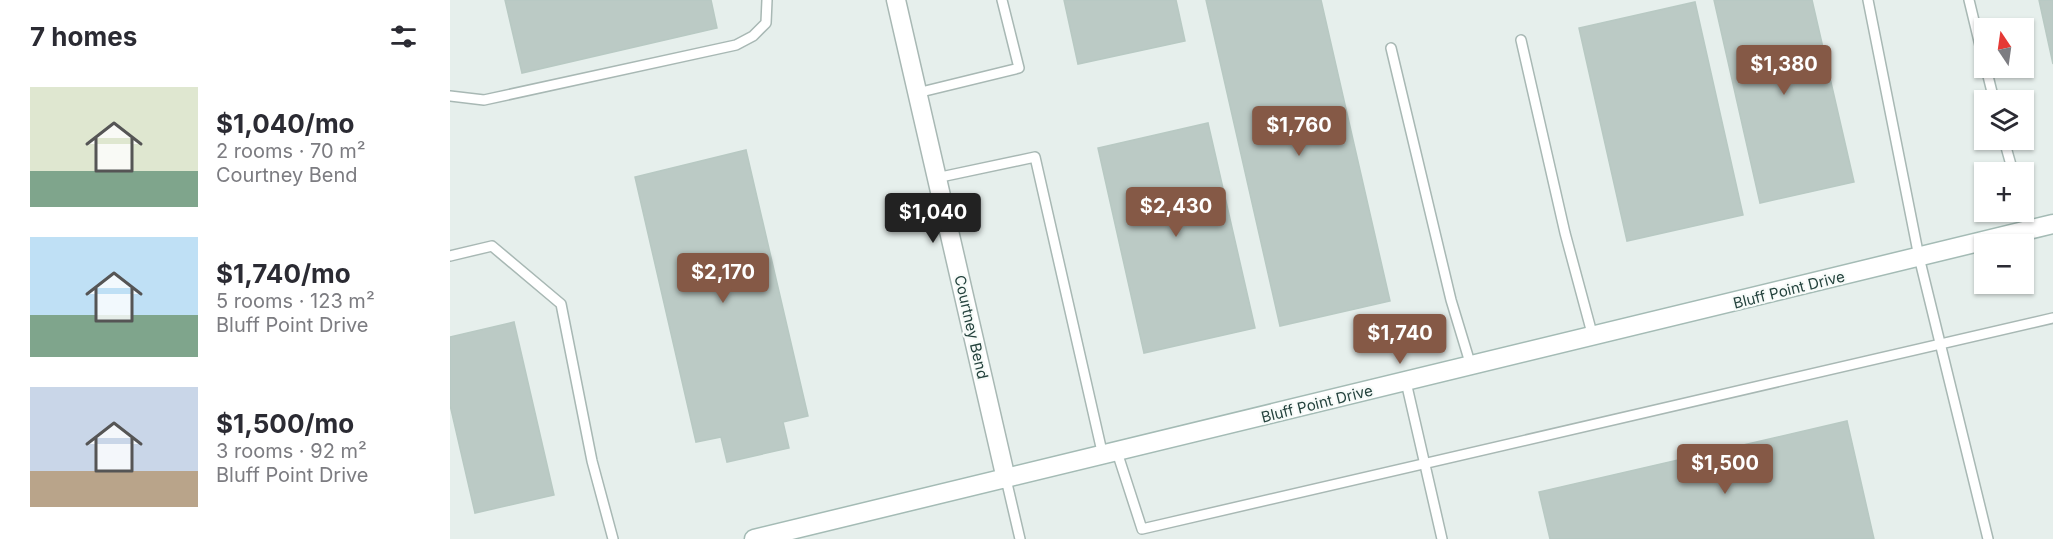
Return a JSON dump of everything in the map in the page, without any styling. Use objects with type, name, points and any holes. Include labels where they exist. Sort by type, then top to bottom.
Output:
[{"type":"street","name":"Courtney Bend","points":[[896,0],[1006,479]]},
{"type":"street","name":"Bluff Point Drive","points":[[754,539],[804,533],[1006,479],[2053,224]]},
{"type":"lane","points":[[450,96],[484,100],[736,45],[753,36],[766,23],[767,0]]},
{"type":"lane","points":[[917,93],[1019,68],[1002,0]]},
{"type":"lane","points":[[1868,0],[1919,258],[1988,539]]},
{"type":"lane","points":[[1969,0],[1974,21]]},
{"type":"lane","points":[[1521,40],[1593,337]]},
{"type":"lane","points":[[1391,48],[1451,300],[1472,366]]},
{"type":"lane","points":[[936,178],[1035,157],[1110,454],[1142,529],[2053,318]]},
{"type":"lane","points":[[2027,222],[2029,230]]},
{"type":"lane","points":[[450,256],[492,246],[561,304],[592,461],[613,539]]},
{"type":"lane","points":[[1406,382],[1442,539]]},
{"type":"lane","points":[[1006,479],[1020,539]]},
{"type":"building","points":[[505,0],[711,0],[717,28],[522,73]]},
{"type":"building","points":[[1064,0],[1176,0],[1185,41],[1078,64]]},
{"type":"building","points":[[1206,0],[1321,0],[1390,301],[1280,326]]},
{"type":"building","points":[[1714,0],[1812,0],[1854,182],[1760,203]]},
{"type":"building","points":[[2039,0],[2053,0],[2053,64]]},
{"type":"building","points":[[1695,2],[1743,215],[1627,241],[1579,28]]},
{"type":"building","points":[[1208,123],[1255,328],[1144,353],[1098,148]]},
{"type":"building","points":[[746,150],[808,416],[783,422],[789,448],[727,462],[721,437],[696,442],[635,177]]},
{"type":"building","points":[[514,322],[554,495],[475,513],[450,405],[450,337]]},
{"type":"building","points":[[1847,421],[1874,539],[1550,539],[1539,492]]}]
